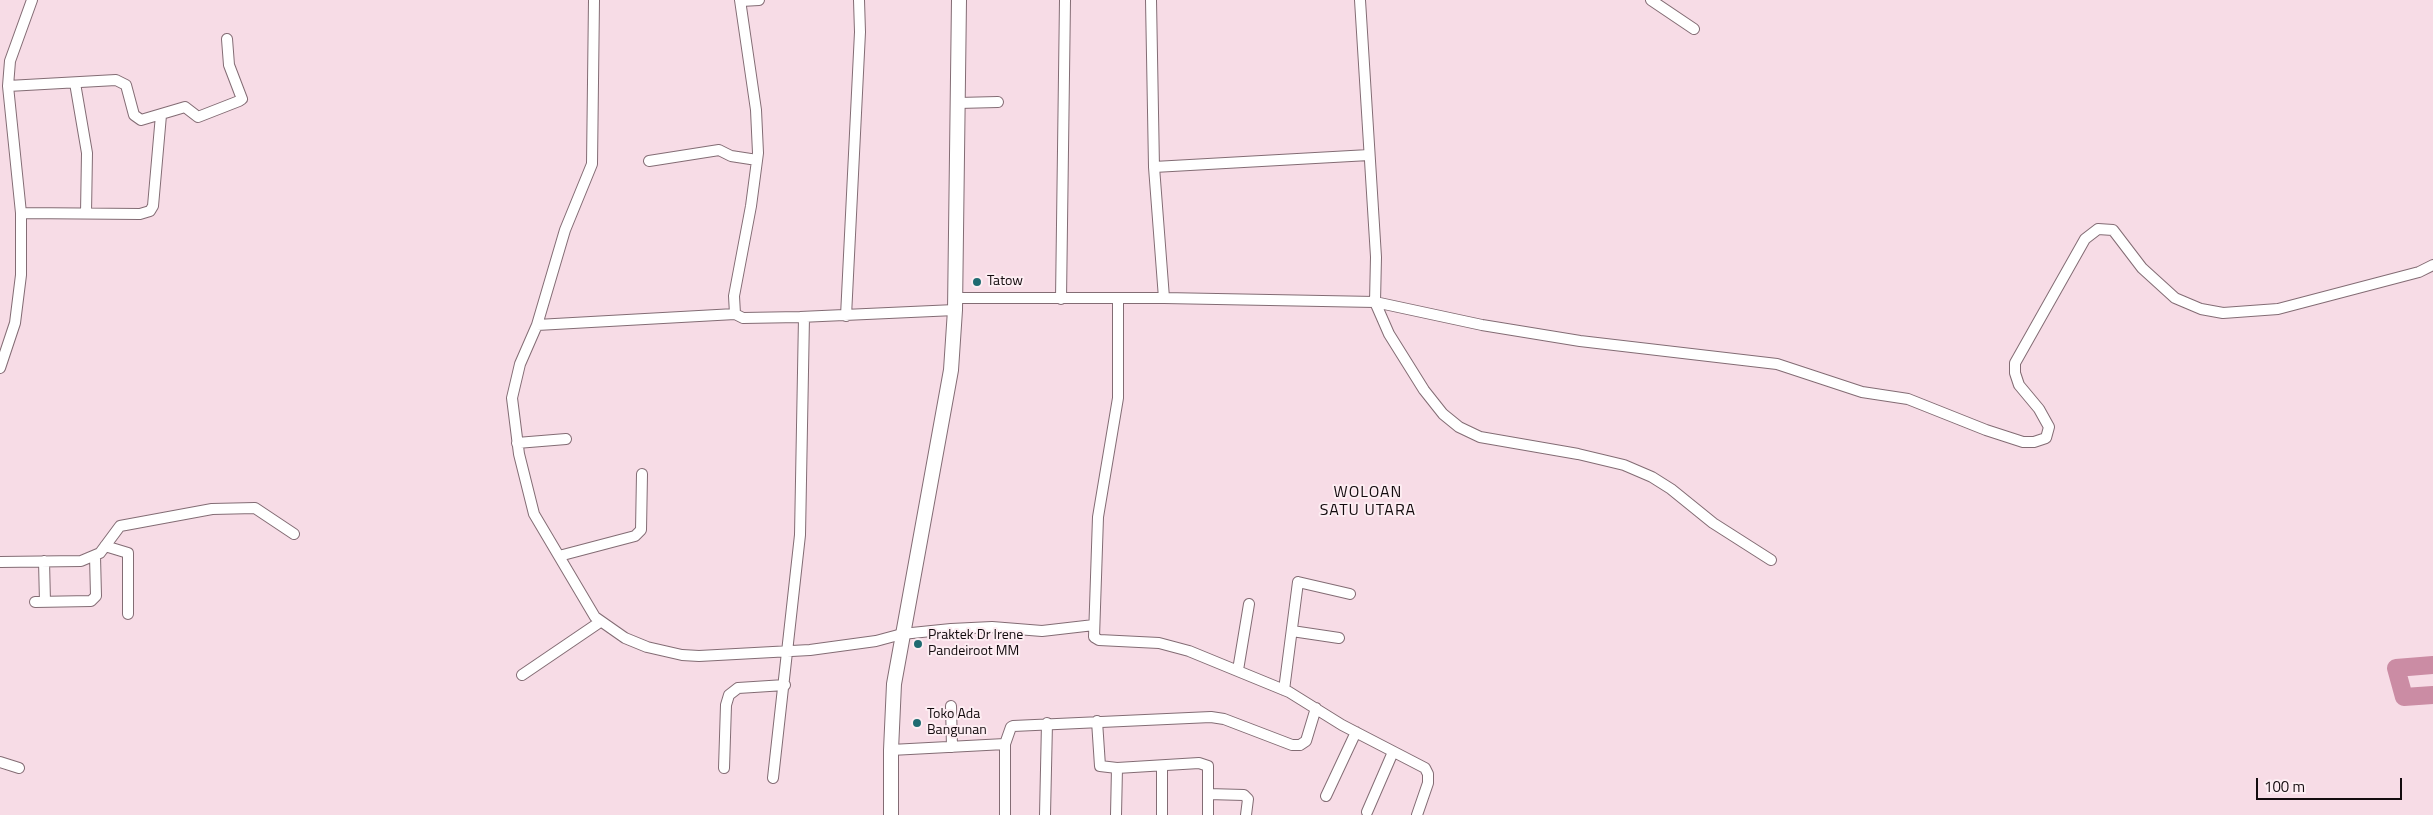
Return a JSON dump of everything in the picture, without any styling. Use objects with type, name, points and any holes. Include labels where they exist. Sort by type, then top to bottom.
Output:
[{"type":"main road","points":[[891,815],[892,704],[902,634],[951,370],[955,304],[960,0]]},
{"type":"street","points":[[0,368],[15,323],[21,275],[21,213],[8,86],[10,61],[32,0]]},
{"type":"street","points":[[594,0],[592,164],[559,246],[537,325],[514,385],[512,409],[517,443],[534,514],[589,609],[600,622],[625,638],[647,647],[682,655],[789,651],[855,644],[902,634],[992,626],[1059,630],[1094,625]]},
{"type":"street","points":[[735,314],[734,296],[757,160],[756,110],[741,1],[759,0]]},
{"type":"street","points":[[846,316],[860,32],[859,0]]},
{"type":"street","points":[[1061,299],[1065,0]]},
{"type":"street","points":[[1151,0],[1154,167],[1164,298]]},
{"type":"street","points":[[1360,0],[1368,155],[1376,257],[1375,302],[1389,334],[1424,390],[1442,414],[1459,427],[1480,437],[1578,454],[1624,465],[1652,477],[1671,489],[1713,523],[1771,560]]},
{"type":"street","points":[[1652,0],[1694,29]]},
{"type":"street","points":[[8,86],[122,81],[126,86],[137,118],[145,120],[185,107],[198,117],[240,101],[242,95],[229,66],[227,39]]},
{"type":"street","points":[[75,83],[87,153],[86,213]]},
{"type":"street","points":[[958,103],[998,102]]},
{"type":"street","points":[[21,213],[140,214],[150,211],[153,206],[161,115]]},
{"type":"street","points":[[649,161],[719,150],[731,156],[757,160]]},
{"type":"street","points":[[1154,167],[1368,155]]},
{"type":"street","points":[[537,325],[735,314],[743,318],[846,316],[955,304],[1061,299],[1164,298],[1375,302],[1482,325],[1580,341],[1777,364],[1862,392],[1908,399],[1986,430],[2023,442],[2034,442],[2046,438],[2049,427],[2039,408],[2020,385],[2015,373],[2015,363],[2085,239],[2098,229],[2113,230],[2142,268],[2175,298],[2201,309],[2223,313],[2278,309],[2419,272],[2433,265]]},
{"type":"street","points":[[1118,299],[1118,398],[1098,517],[1095,551],[1096,617],[1094,637],[1099,640],[1159,643],[1189,651],[1284,690],[1356,732],[1425,768],[1428,774],[1428,783],[1417,815]]},
{"type":"street","points":[[773,778],[789,651],[800,535],[804,317]]},
{"type":"street","points":[[517,443],[566,439]]},
{"type":"street","points":[[559,556],[635,536],[641,530],[643,520],[642,474]]},
{"type":"street","points":[[0,562],[81,561],[95,556],[120,526],[212,509],[255,508],[294,534]]},
{"type":"street","points":[[105,546],[128,553],[128,614]]},
{"type":"street","points":[[44,561],[40,602],[91,601],[96,596],[95,556]]},
{"type":"street","points":[[1284,690],[1298,582],[1350,594]]},
{"type":"street","points":[[1238,670],[1248,604]]},
{"type":"street","points":[[522,675],[600,622]]},
{"type":"street","points":[[1292,631],[1339,638]]},
{"type":"street","points":[[724,768],[726,706],[729,694],[738,688],[784,685]]},
{"type":"street","points":[[951,706],[952,747]]},
{"type":"street","points":[[1006,815],[1005,744],[1011,727],[1047,723],[1210,718],[1224,719],[1292,745],[1300,745],[1306,741],[1316,708]]},
{"type":"street","points":[[1097,721],[1098,764],[1117,768],[1162,767],[1199,763],[1208,766],[1208,815]]},
{"type":"street","points":[[1045,815],[1047,723]]},
{"type":"street","points":[[1326,796],[1356,732]]},
{"type":"street","points":[[891,750],[1005,744]]},
{"type":"street","points":[[1367,812],[1394,752]]},
{"type":"street","points":[[0,762],[19,768]]},
{"type":"street","points":[[1162,767],[1162,815]]},
{"type":"street","points":[[1116,815],[1117,768]]},
{"type":"street","points":[[1208,794],[1244,795],[1248,799],[1246,815]]},
{"type":"waterway","points":[[2433,665],[2396,668],[2404,697],[2433,695]]},
{"type":"place","name":"Tatow","points":[[977,282]]},
{"type":"place","name":"Praktek Dr Irene Pandeiroot MM","points":[[918,644]]},
{"type":"place","name":"Toko Ada Bangunan","points":[[917,723]]},
{"type":"district","name":"WOLOAN SATU UTARA","points":[[1368,502]]}]
